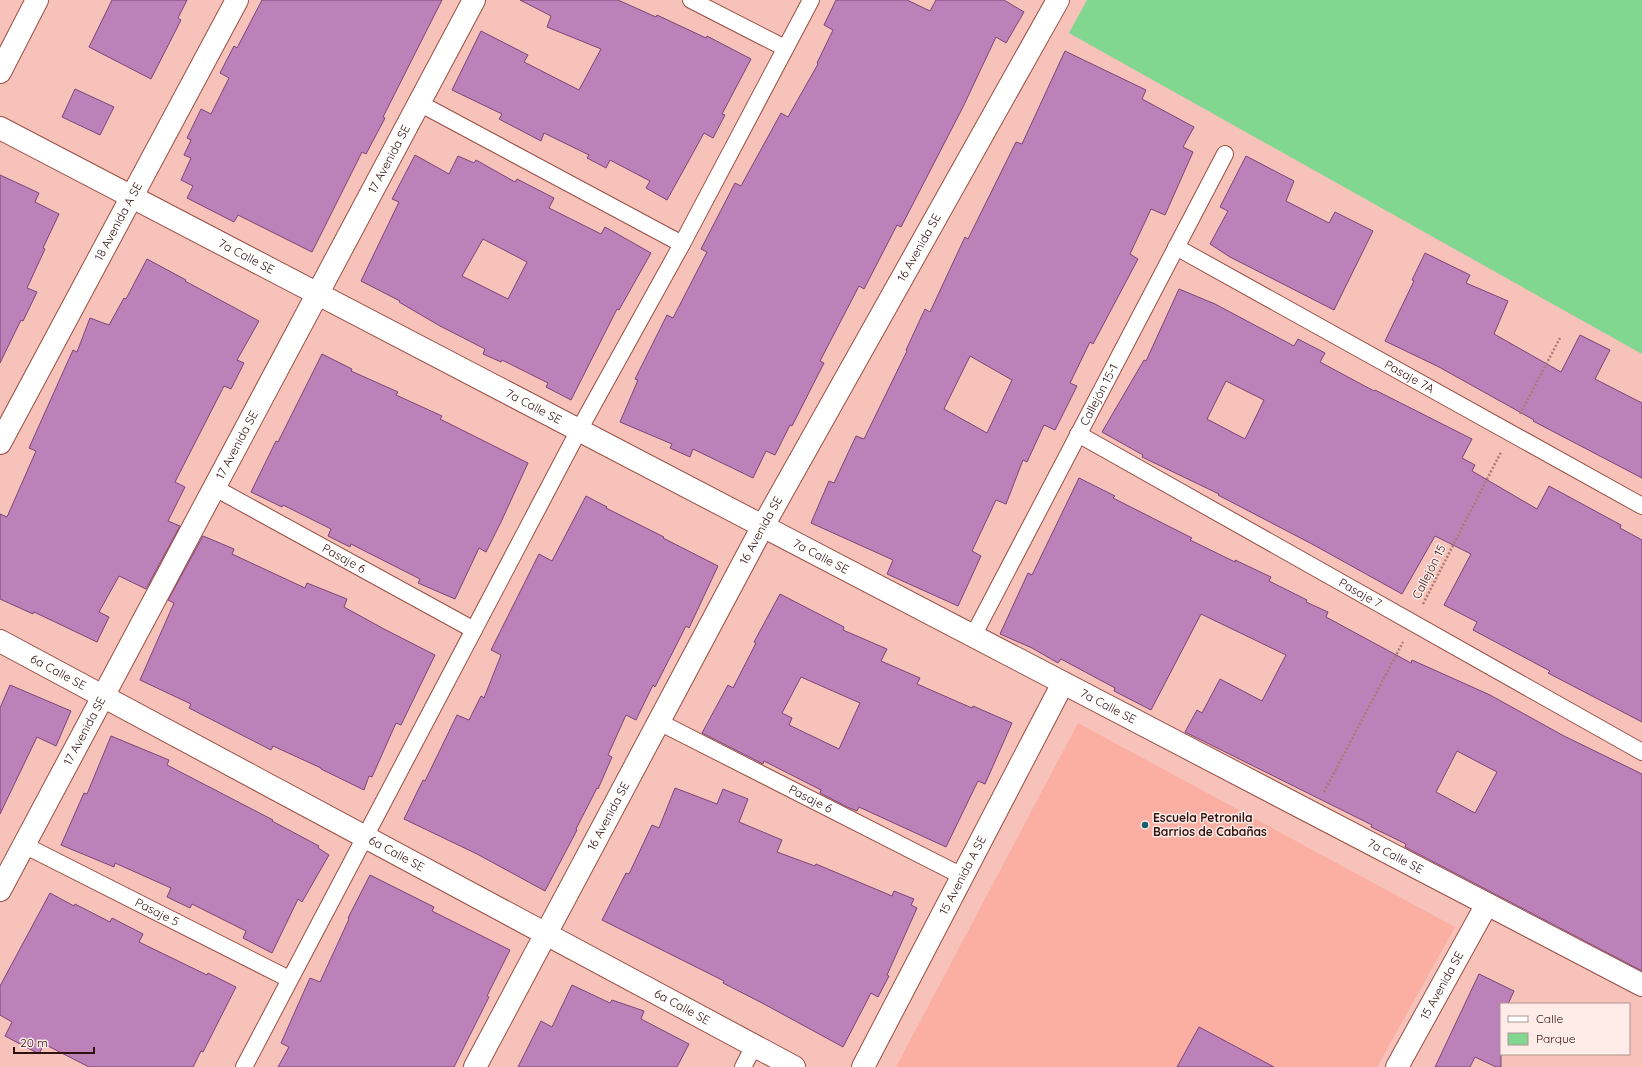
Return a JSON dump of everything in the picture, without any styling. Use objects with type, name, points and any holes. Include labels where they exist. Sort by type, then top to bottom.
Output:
[{"type":"street","points":[[0,72],[37,0]]},
{"type":"street","name":"18 Avenida A SE","points":[[0,443],[238,0]]},
{"type":"street","name":"17 Avenida SE","points":[[0,890],[474,0]]},
{"type":"street","name":"16 Avenida SE","points":[[475,1067],[763,526],[1058,0]]},
{"type":"street","name":"7a Calle SE","points":[[0,128],[1642,985]]},
{"type":"street","name":"6a Calle SE","points":[[0,641],[794,1067]]},
{"type":"street","name":"15 Avenida A SE","points":[[863,1067],[1063,683]]},
{"type":"street","name":"15 Avenida SE","points":[[1397,1067],[1487,904]]},
{"type":"lane","points":[[691,0],[785,48]]},
{"type":"lane","points":[[244,1067],[579,430],[682,244],[811,0]]},
{"type":"lane","points":[[419,103],[682,244]]},
{"type":"lane","name":"Callejón 15-1","points":[[973,636],[1225,154]]},
{"type":"lane","name":"Pasaje 7A","points":[[1176,247],[1642,506]]},
{"type":"lane","name":"Pasaje 7","points":[[1078,434],[1642,752]]},
{"type":"lane","name":"Pasaje 6","points":[[215,488],[474,630]]},
{"type":"lane","name":"Pasaje 6","points":[[658,722],[962,876]]},
{"type":"lane","name":"Pasaje 5","points":[[24,845],[289,979]]},
{"type":"lane","points":[[743,1067],[754,1046]]},
{"type":"path","name":"Callejón 15","points":[[1313,814],[1560,338]]},
{"type":"shaded area","name":"Escuela Petronila Barrios de Cabañas","points":[[1078,723],[1455,927],[1377,1067],[896,1067]]},
{"type":"green space","points":[[1087,0],[1642,0],[1642,354],[1069,33]]},
{"type":"building","points":[[112,0],[187,0],[178,18],[181,20],[151,79],[89,47]]},
{"type":"building","points":[[262,0],[442,0],[383,117],[385,118],[366,154],[362,152],[312,252],[238,215],[234,222],[187,198],[193,186],[181,180],[191,158],[184,155],[191,140],[187,138],[201,109],[211,114],[229,78],[220,73],[234,46],[237,48]]},
{"type":"building","points":[[520,0],[618,0],[656,17],[657,15],[706,38],[707,36],[751,59],[722,114],[725,115],[713,138],[704,133],[667,200],[646,188],[650,181],[610,160],[606,168],[587,158],[589,155],[544,133],[541,141],[499,119],[502,114],[452,90],[481,31],[528,55],[524,62],[579,90],[601,49],[547,27],[551,16]]},
{"type":"building","points":[[836,0],[907,0],[930,11],[936,0],[1004,0],[1024,12],[1006,43],[996,37],[963,107],[901,227],[897,225],[864,289],[859,286],[820,361],[824,363],[792,426],[790,425],[775,455],[766,451],[753,478],[693,449],[690,457],[670,448],[672,444],[620,422],[638,380],[635,379],[667,315],[673,318],[707,252],[701,249],[735,183],[741,186],[781,113],[788,117],[818,64],[817,63],[833,30],[824,25]]},
{"type":"building","points":[[1065,51],[1146,90],[1142,99],[1194,127],[1183,147],[1193,152],[1165,215],[1151,209],[1130,254],[1138,259],[1093,344],[1090,342],[1070,383],[1077,386],[1055,430],[1044,425],[1027,462],[1023,460],[1006,504],[996,500],[972,551],[981,556],[958,606],[887,574],[893,560],[811,523],[829,481],[834,483],[856,436],[864,439],[907,351],[906,350],[925,309],[930,312],[965,237],[968,239],[1016,142],[1022,144]],"holes":[[[970,356],[1012,380],[987,433],[944,409]]]},
{"type":"building","points":[[75,89],[114,107],[100,135],[62,117]]},
{"type":"building","points":[[415,155],[449,174],[458,156],[474,163],[476,160],[515,182],[517,179],[554,198],[549,208],[601,234],[605,227],[651,253],[619,310],[617,309],[571,400],[546,387],[548,383],[502,360],[501,362],[483,354],[485,349],[440,326],[399,302],[400,301],[361,281],[399,202],[392,199]],"holes":[[[483,239],[527,262],[508,299],[462,276]]]},
{"type":"building","points":[[1246,156],[1294,181],[1286,201],[1329,223],[1335,212],[1373,231],[1334,310],[1230,257],[1210,244],[1228,211],[1220,207]]},
{"type":"building","points":[[0,175],[39,193],[35,202],[59,214],[27,288],[37,292],[23,321],[21,320],[0,363]]},
{"type":"building","points":[[1425,253],[1470,275],[1466,283],[1508,301],[1494,334],[1561,372],[1580,335],[1610,350],[1595,379],[1642,403],[1642,478],[1533,421],[1534,420],[1439,367],[1385,341],[1414,281],[1412,280]]},
{"type":"building","points":[[147,259],[259,321],[237,360],[244,363],[231,389],[224,386],[175,482],[185,487],[168,521],[180,526],[146,589],[119,576],[99,612],[109,617],[97,642],[34,612],[33,614],[0,599],[0,514],[7,517],[36,451],[29,448],[73,350],[77,352],[90,318],[109,325],[124,298],[126,299]]},
{"type":"building","points":[[1179,289],[1215,304],[1294,346],[1298,339],[1325,353],[1320,362],[1374,391],[1375,390],[1472,439],[1462,458],[1475,465],[1472,471],[1537,509],[1549,486],[1621,525],[1620,528],[1642,540],[1642,722],[1548,673],[1550,671],[1473,630],[1477,622],[1444,605],[1471,554],[1435,536],[1402,594],[1312,544],[1218,495],[1219,494],[1142,457],[1143,455],[1102,432],[1144,360],[1146,361]],"holes":[[[1226,381],[1264,400],[1245,439],[1207,419]]]},
{"type":"building","points":[[322,354],[352,369],[351,371],[398,392],[396,395],[442,416],[440,419],[528,463],[486,552],[479,548],[455,599],[418,583],[420,579],[351,544],[350,547],[328,536],[331,529],[283,505],[282,507],[251,492]]},
{"type":"building","points":[[1079,478],[1115,496],[1113,498],[1192,538],[1190,540],[1235,562],[1235,560],[1271,577],[1269,581],[1307,600],[1306,602],[1328,612],[1326,617],[1411,663],[1412,660],[1490,695],[1564,736],[1642,774],[1642,971],[1405,847],[1406,844],[1371,827],[1372,825],[1185,732],[1197,710],[1202,713],[1220,679],[1262,701],[1286,655],[1201,614],[1151,710],[1114,691],[1115,688],[1061,659],[1058,663],[1032,648],[1000,634],[1028,573],[1032,575]],"holes":[[[1457,751],[1497,772],[1475,813],[1436,792]]]},
{"type":"building","points":[[586,496],[607,507],[606,508],[718,566],[689,628],[686,626],[655,687],[653,685],[636,720],[626,715],[608,755],[612,757],[598,789],[597,788],[545,891],[477,854],[404,819],[423,780],[425,781],[457,715],[469,720],[481,696],[484,698],[501,655],[491,650],[539,554],[552,561]]},
{"type":"building","points":[[203,536],[234,549],[232,554],[305,588],[307,583],[347,599],[344,607],[435,655],[401,725],[396,723],[372,777],[369,776],[364,790],[273,746],[271,750],[189,708],[191,704],[140,680],[174,603],[168,600]]},
{"type":"building","points":[[780,594],[844,627],[843,630],[887,649],[881,661],[920,678],[917,684],[972,708],[973,706],[1012,723],[985,784],[978,781],[946,847],[859,807],[857,811],[847,807],[820,793],[821,790],[764,761],[763,764],[702,733],[728,685],[733,688],[756,643],[754,642]],"holes":[[[801,677],[860,703],[839,749],[789,725],[792,718],[782,713]]]},
{"type":"building","points":[[10,685],[71,711],[56,746],[37,737],[0,814],[0,708]]},
{"type":"building","points":[[111,736],[169,760],[167,765],[273,820],[272,821],[319,846],[318,848],[329,855],[302,902],[298,899],[272,953],[243,938],[246,931],[192,904],[190,908],[167,897],[171,888],[115,863],[114,867],[61,845],[84,793],[87,794]]},
{"type":"building","points":[[675,788],[717,804],[723,789],[748,799],[739,822],[782,840],[777,852],[815,866],[816,864],[892,896],[894,891],[914,899],[911,905],[917,908],[887,975],[889,976],[878,997],[871,993],[843,1047],[723,983],[724,981],[602,920],[626,873],[629,874],[652,825],[659,828]]},
{"type":"building","points":[[370,875],[434,907],[432,911],[510,950],[487,996],[489,997],[454,1067],[278,1067],[289,1047],[281,1043],[310,978],[320,982],[349,919],[348,918]]},
{"type":"building","points":[[50,893],[74,906],[75,904],[110,922],[112,918],[143,934],[139,942],[207,975],[208,973],[236,987],[203,1052],[201,1051],[193,1067],[89,1067],[44,1044],[39,1054],[5,1036],[12,1022],[0,1015],[0,986]]},
{"type":"building","points":[[1479,974],[1514,991],[1508,1003],[1500,1003],[1501,1067],[1496,1067],[1475,1057],[1470,1067],[1435,1067]]},
{"type":"building","points":[[572,985],[610,1003],[612,1000],[644,1011],[641,1019],[689,1044],[677,1067],[518,1067],[541,1021],[552,1027]]},
{"type":"building","points":[[1199,1027],[1274,1067],[1177,1067]]},
{"type":"place","name":"Escuela Petronila Barrios de Cabañas","points":[[1145,825]]}]
